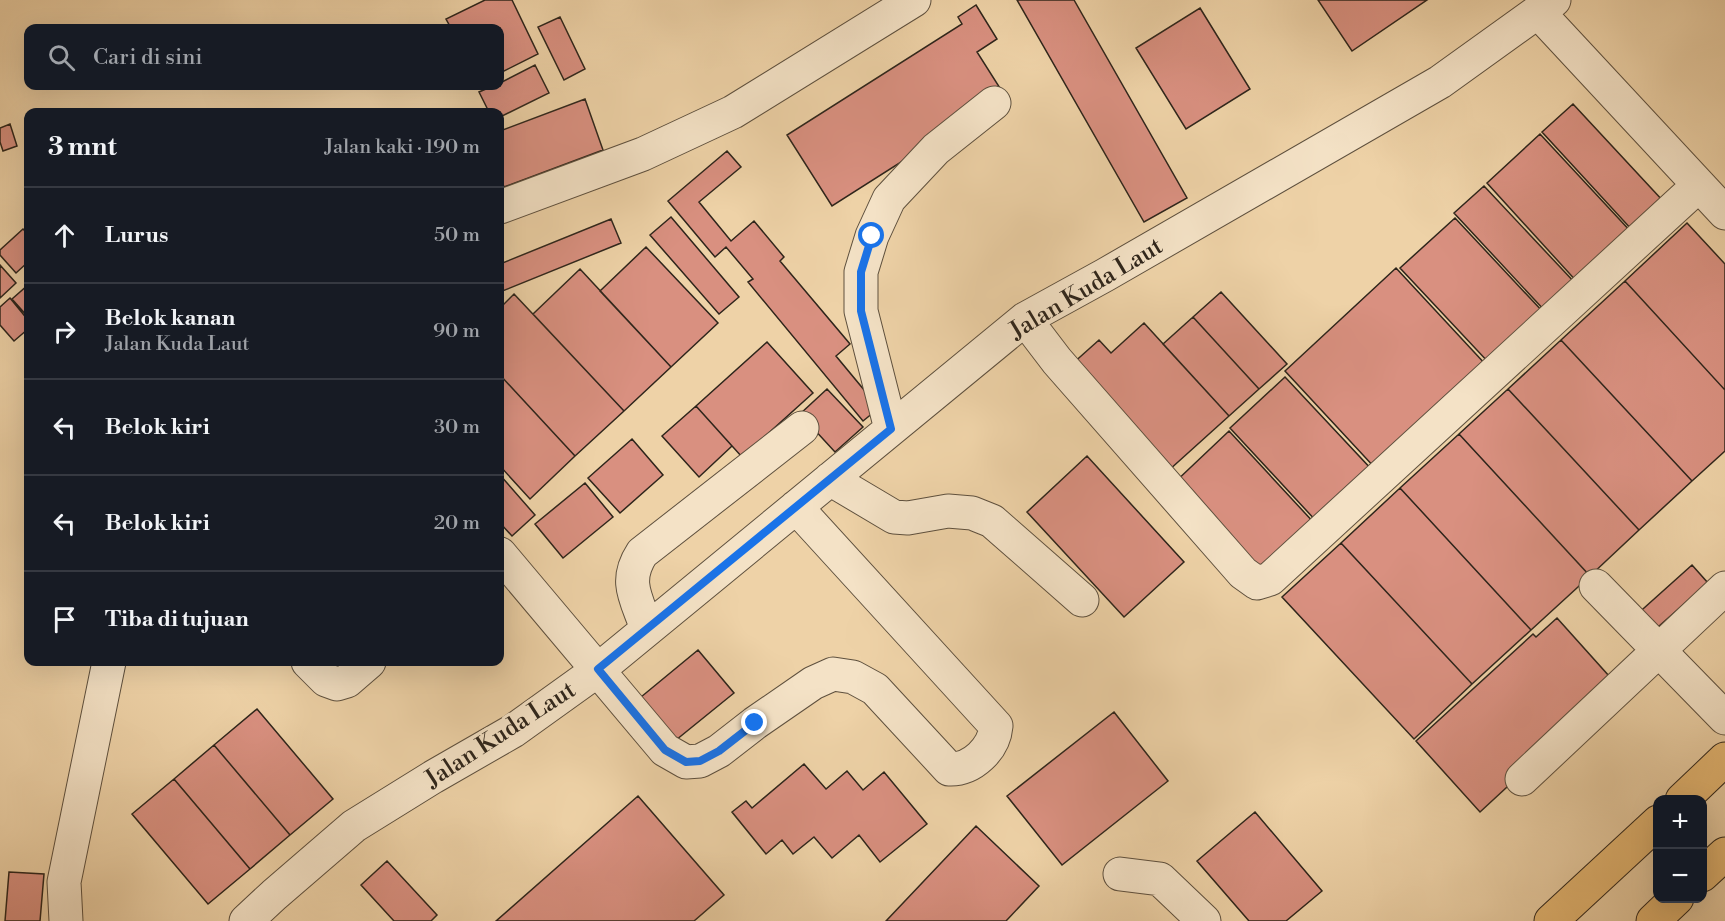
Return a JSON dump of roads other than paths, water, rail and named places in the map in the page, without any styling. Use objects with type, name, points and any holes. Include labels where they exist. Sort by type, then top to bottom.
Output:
[{"type":"main road","points":[[1687,795],[1725,759]]},
{"type":"main road","points":[[1551,921],[1653,827]]},
{"type":"main road","points":[[1653,921],[1672,903]]},
{"type":"lane","points":[[504,206],[644,154],[733,112],[914,0]]},
{"type":"lane","points":[[1547,6],[1725,213]]},
{"type":"lane","name":"Jalan Kuda Laut","points":[[246,921],[354,826],[513,731],[598,669],[1024,319],[1116,269],[1440,82],[1547,6]]},
{"type":"lane","points":[[891,429],[861,311],[861,272],[872,236],[897,191],[936,149],[994,103]]},
{"type":"lane","points":[[1024,319],[1057,361],[1243,573],[1257,583],[1270,579],[1699,185]]},
{"type":"lane","points":[[647,628],[632,583],[634,565],[642,553],[802,428]]},
{"type":"lane","points":[[830,479],[894,517],[908,518],[948,511],[972,513],[992,521],[1082,600]]},
{"type":"lane","points":[[504,559],[665,750],[686,762],[700,761],[719,751],[813,683],[833,674],[853,677],[875,689],[949,769],[962,769],[977,759],[995,737],[996,726],[796,507]]},
{"type":"lane","points":[[1596,586],[1725,718]]},
{"type":"lane","points":[[1522,779],[1725,588]]},
{"type":"lane","points":[[66,921],[64,882],[108,666]]},
{"type":"lane","points":[[312,666],[326,680],[337,684],[347,681],[364,666]]},
{"type":"lane","points":[[1120,874],[1160,879],[1204,921]]}]
